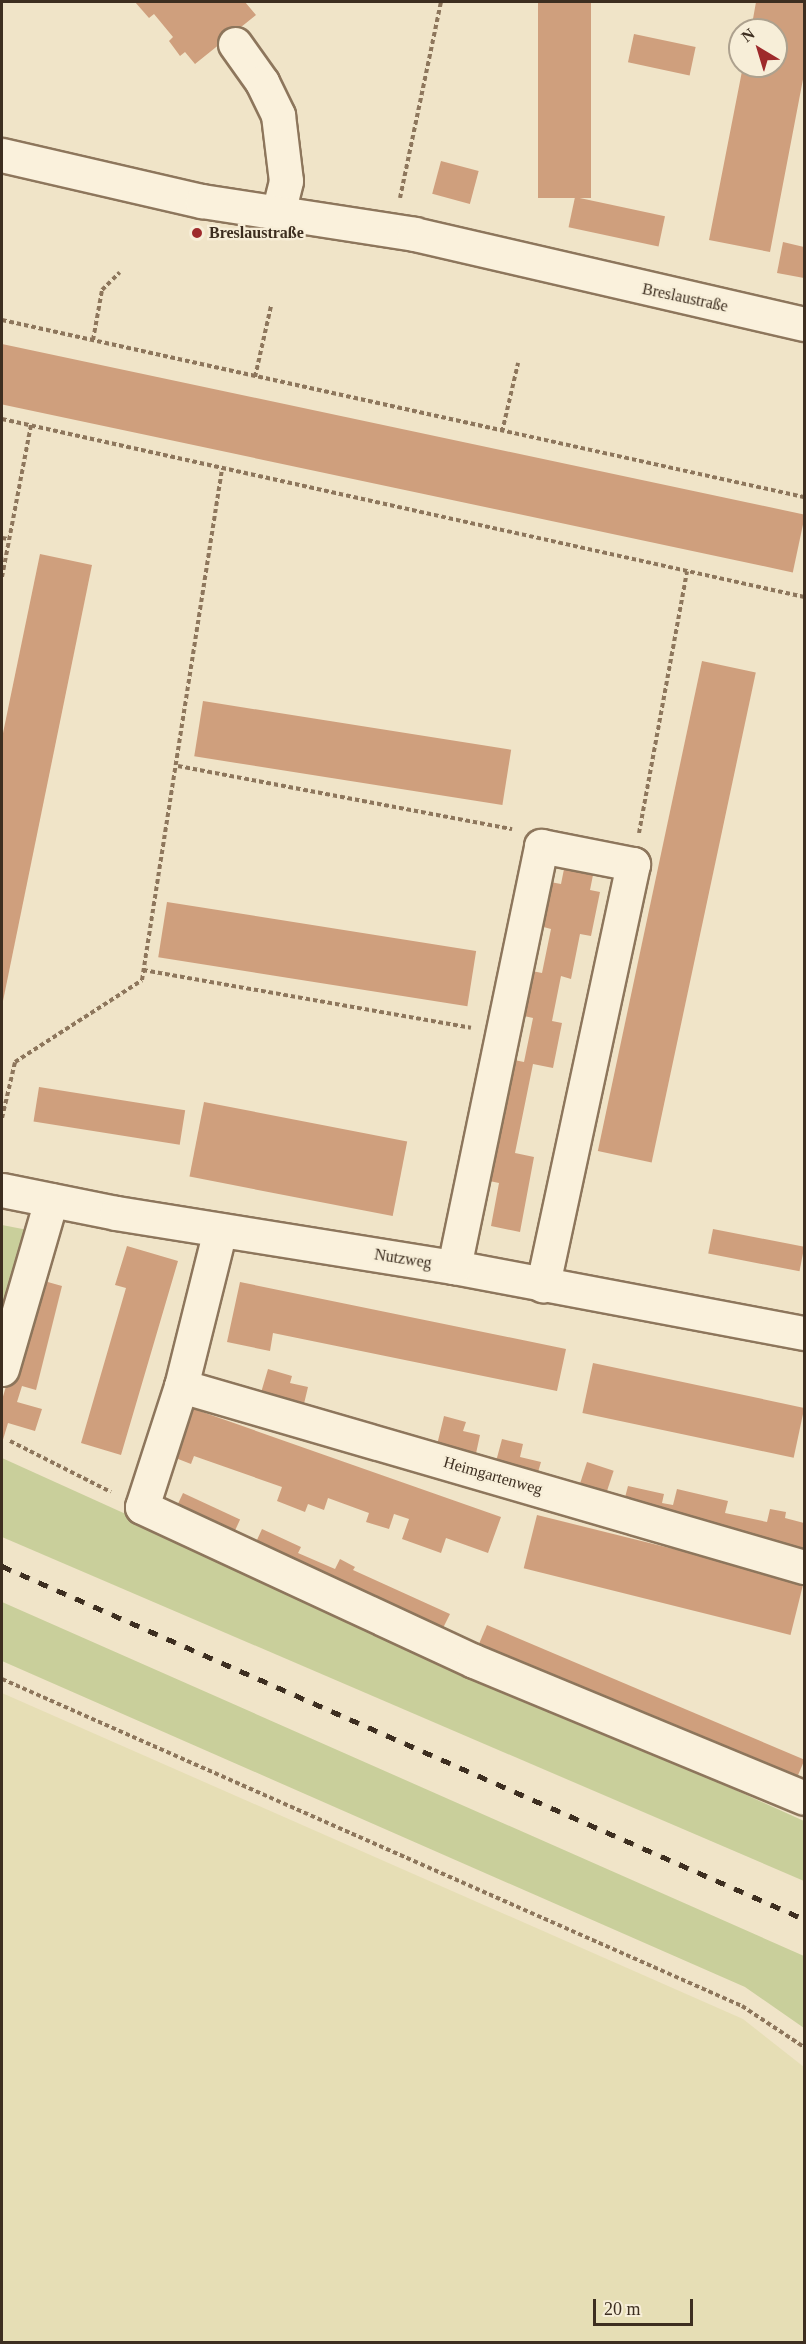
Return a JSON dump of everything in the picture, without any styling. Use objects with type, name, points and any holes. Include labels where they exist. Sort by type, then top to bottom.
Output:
[{"type":"street","points":[[235,44],[262,82],[278,115],[286,181],[278,213]]},
{"type":"street","name":"Breslaustraße","points":[[2,155],[191,199],[393,231],[804,324]]},
{"type":"street","points":[[454,1267],[541,846],[633,864],[543,1286]]},
{"type":"street","name":"Nutzweg","points":[[2,1190],[220,1230],[454,1267],[543,1286],[804,1333]]},
{"type":"street","points":[[2,1369],[51,1200]]},
{"type":"street","points":[[220,1230],[181,1386],[142,1507],[474,1661],[804,1798]]},
{"type":"street","name":"Heimgartenweg","points":[[181,1386],[804,1567]]},
{"type":"path","points":[[393,231],[441,2]]},
{"type":"path","points":[[93,340],[102,290],[120,272]]},
{"type":"path","points":[[255,376],[271,306]]},
{"type":"path","points":[[2,320],[804,497]]},
{"type":"path","points":[[502,432],[518,363]]},
{"type":"path","points":[[2,419],[804,597]]},
{"type":"path","points":[[2,577],[31,425]]},
{"type":"path","points":[[2,1118],[15,1062],[142,980],[178,766],[222,469]]},
{"type":"path","points":[[2,538],[9,539]]},
{"type":"path","points":[[633,864],[687,571]]},
{"type":"path","points":[[178,766],[533,833],[541,846]]},
{"type":"path","points":[[143,970],[502,1033]]},
{"type":"path","points":[[10,1441],[142,1507]]},
{"type":"path","points":[[2,1679],[742,2006],[804,2047]]},
{"type":"shaded area","points":[[2,1693],[743,2019],[804,2067],[804,2342],[2,2342]]},
{"type":"green space","points":[[2,1225],[33,1231],[2,1342]]},
{"type":"green space","points":[[2,1458],[804,1821],[804,1881],[2,1537]]},
{"type":"green space","points":[[2,1602],[804,1956],[804,2028],[745,1987],[2,1661]]},
{"type":"building","points":[[135,2],[245,2],[256,15],[195,64],[185,52],[180,56],[169,41],[173,37],[154,14],[149,18]]},
{"type":"building","points":[[538,2],[591,2],[591,198],[538,198]]},
{"type":"building","points":[[756,2],[804,2],[804,74],[770,252],[709,240],[741,78],[788,78],[788,18],[753,18]]},
{"type":"building","points":[[634,34],[696,47],[690,75],[628,62]]},
{"type":"building","points":[[441,161],[479,171],[470,204],[432,194]]},
{"type":"building","points":[[575,197],[665,216],[659,246],[569,227]]},
{"type":"building","points":[[783,242],[804,247],[804,278],[777,273]]},
{"type":"building","points":[[2,344],[804,514],[793,572],[2,404]]},
{"type":"building","points":[[40,554],[92,565],[3,1001],[2,738]]},
{"type":"building","points":[[702,661],[756,672],[652,1162],[598,1151]]},
{"type":"building","points":[[203,701],[511,750],[502,805],[194,756]]},
{"type":"building","points":[[564,869],[593,875],[590,890],[600,892],[591,936],[580,934],[571,979],[561,976],[552,1021],[562,1023],[553,1068],[533,1064],[515,1153],[534,1157],[520,1232],[491,1226],[499,1183],[480,1179],[504,1058],[524,1062],[533,1018],[524,1016],[532,971],[542,973],[551,929],[536,925],[545,881],[561,884]]},
{"type":"building","points":[[167,902],[476,951],[467,1006],[158,957]]},
{"type":"building","points":[[39,1087],[185,1110],[180,1145],[34,1122]]},
{"type":"building","points":[[204,1102],[407,1141],[393,1216],[189,1177]]},
{"type":"building","points":[[713,1229],[804,1247],[800,1271],[708,1254]]},
{"type":"building","points":[[127,1246],[178,1261],[121,1455],[81,1443],[126,1288],[115,1285]]},
{"type":"building","points":[[37,1279],[62,1286],[36,1390],[22,1386],[17,1402],[42,1409],[35,1431],[8,1423],[2,1443],[2,1400]]},
{"type":"building","points":[[240,1282],[566,1349],[557,1391],[273,1333],[270,1351],[227,1342]]},
{"type":"building","points":[[593,1363],[804,1408],[794,1458],[582,1413]]},
{"type":"building","points":[[268,1369],[292,1376],[290,1383],[308,1387],[303,1408],[260,1396]]},
{"type":"building","points":[[191,1408],[501,1517],[488,1553],[446,1538],[441,1553],[402,1539],[409,1519],[394,1514],[389,1529],[366,1522],[369,1513],[328,1498],[324,1510],[308,1504],[305,1512],[277,1501],[282,1487],[194,1456],[191,1464],[173,1457]]},
{"type":"building","points":[[444,1416],[466,1422],[463,1431],[480,1435],[475,1458],[436,1449]]},
{"type":"building","points":[[502,1439],[523,1444],[520,1457],[541,1462],[536,1479],[494,1469]]},
{"type":"building","points":[[587,1462],[614,1471],[603,1502],[577,1493]]},
{"type":"building","points":[[628,1486],[664,1494],[662,1503],[673,1505],[677,1489],[728,1501],[725,1513],[767,1522],[770,1509],[786,1512],[785,1518],[804,1523],[804,1550],[622,1509]]},
{"type":"building","points":[[183,1493],[240,1520],[230,1542],[172,1516]]},
{"type":"building","points":[[537,1515],[804,1582],[791,1635],[524,1568]]},
{"type":"building","points":[[262,1529],[301,1547],[298,1553],[335,1569],[340,1559],[355,1567],[353,1570],[450,1614],[439,1636],[252,1551]]},
{"type":"building","points":[[487,1625],[804,1760],[792,1789],[474,1654]]},
{"type":"railway","points":[[2,1566],[804,1919]]},
{"type":"place","name":"Breslaustraße","points":[[197,233]]}]
